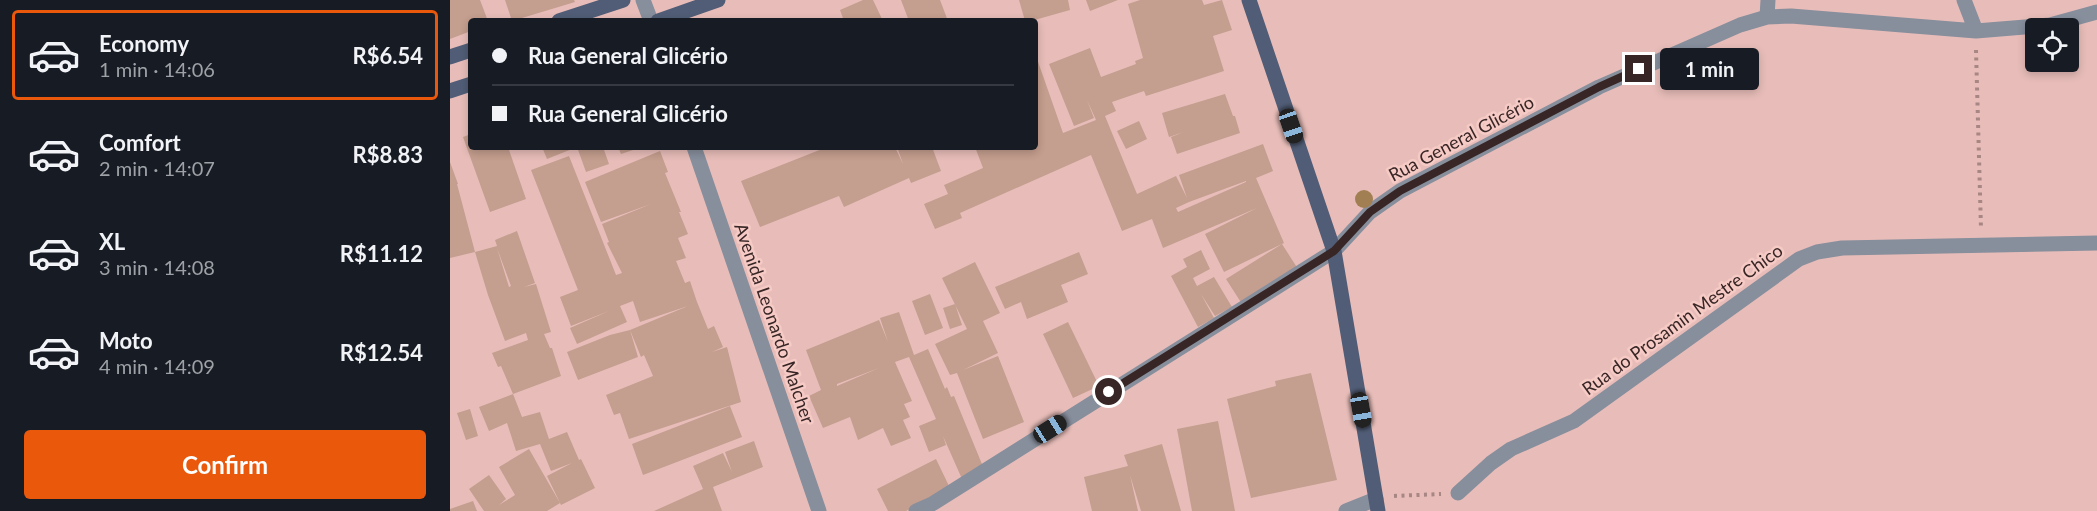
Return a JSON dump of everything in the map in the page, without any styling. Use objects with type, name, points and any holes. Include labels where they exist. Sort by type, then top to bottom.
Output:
[{"type":"main road","points":[[568,18],[622,0]]},
{"type":"main road","points":[[667,18],[718,0]]},
{"type":"main road","points":[[1249,0],[1334,251],[1376,502]]},
{"type":"main road","points":[[450,57],[468,51]]},
{"type":"main road","points":[[451,86],[468,84]]},
{"type":"street","points":[[643,0],[650,18]]},
{"type":"street","points":[[1767,18],[1768,0]]},
{"type":"street","points":[[1964,0],[1976,32]]},
{"type":"street","name":"Rua General Glicério","points":[[916,511],[942,498],[1334,251],[1370,212],[1400,191],[1599,87],[1740,25],[1767,18],[1791,16],[1976,32],[2050,25],[2097,12]]},
{"type":"street","name":"Avenida Leonardo Malcher","points":[[695,150],[819,511]]},
{"type":"street","name":"Rua do Prosamin Mestre Chico","points":[[1458,493],[1491,463],[1511,449],[1574,421],[1799,259],[1817,252],[1842,248],[2097,243]]},
{"type":"street","points":[[1346,511],[1376,502]]},
{"type":"path","points":[[1976,32],[1982,245]]},
{"type":"path","points":[[1376,502],[1458,493]]},
{"type":"building","points":[[450,0],[480,0],[487,18],[468,18],[468,32],[450,39]]},
{"type":"building","points":[[505,0],[574,0],[575,2],[522,18],[511,18]]},
{"type":"building","points":[[863,0],[873,0],[882,18],[843,18],[840,10]]},
{"type":"building","points":[[901,0],[940,0],[947,18],[908,18]]},
{"type":"building","points":[[1019,0],[1068,0],[1070,10],[1038,19],[1024,18]]},
{"type":"building","points":[[1086,0],[1118,0],[1090,11]]},
{"type":"building","points":[[1140,0],[1202,0],[1204,5],[1222,0],[1232,30],[1213,36],[1224,71],[1146,96],[1144,91],[1112,102],[1116,111],[1105,116],[1137,194],[1176,176],[1187,198],[1179,175],[1263,144],[1273,171],[1256,178],[1284,243],[1224,272],[1205,234],[1257,208],[1163,248],[1152,219],[1122,231],[1091,155],[960,213],[962,218],[935,229],[924,204],[948,194],[944,185],[983,168],[976,150],[1038,150],[1038,62],[1063,133],[1096,120],[1087,100],[1094,118],[1074,126],[1049,64],[1090,48],[1101,77],[1136,64],[1135,61],[1143,58],[1128,4]],"holes":[[[1246,181],[1178,212],[1176,208],[1189,202]]]},
{"type":"building","points":[[1225,94],[1240,133],[1177,154],[1171,137],[1184,132],[1169,137],[1162,113]]},
{"type":"building","points":[[1139,121],[1147,139],[1126,149],[1117,131]]},
{"type":"building","points":[[468,135],[468,150],[509,150],[526,199],[490,212],[463,137]]},
{"type":"building","points":[[543,150],[570,150],[547,159]]},
{"type":"building","points":[[578,150],[604,150],[609,164],[586,172]]},
{"type":"building","points":[[619,150],[633,150],[621,154]]},
{"type":"building","points":[[819,150],[896,150],[903,164],[898,150],[933,150],[941,171],[911,183],[909,178],[844,207],[839,196],[760,227],[741,181]]},
{"type":"building","points":[[660,151],[668,172],[665,173],[688,234],[678,238],[686,258],[676,261],[685,283],[690,281],[708,329],[714,326],[723,347],[712,352],[727,347],[741,402],[629,439],[620,413],[614,415],[606,395],[653,376],[644,355],[641,357],[630,330],[688,306],[640,322],[633,301],[620,306],[627,322],[577,344],[570,328],[609,311],[571,326],[560,297],[578,290],[531,170],[569,156],[616,275],[622,273],[607,243],[609,242],[602,224],[651,204],[601,222],[585,182]]},
{"type":"building","points":[[450,162],[458,184],[475,252],[450,258]]},
{"type":"building","points":[[517,231],[535,283],[524,287],[536,284],[551,332],[544,334],[552,348],[561,376],[513,394],[501,366],[498,367],[492,353],[528,340],[526,333],[505,341],[475,252],[497,246],[495,240]],"holes":[[[497,248],[511,286],[509,287]]]},
{"type":"building","points":[[1282,244],[1298,269],[1242,304],[1226,279]]},
{"type":"building","points":[[1201,250],[1210,269],[1193,278],[1197,286],[1214,277],[1232,307],[1215,316],[1201,294],[1214,318],[1198,327],[1171,276],[1187,267],[1183,259]]},
{"type":"building","points":[[1079,252],[1088,274],[1061,285],[1068,302],[1027,319],[1021,302],[1005,309],[995,287]]},
{"type":"building","points":[[975,262],[1000,313],[983,321],[998,353],[963,370],[998,356],[1024,422],[983,439],[957,373],[950,375],[935,344],[967,329],[942,278]]},
{"type":"building","points":[[930,294],[943,328],[925,335],[912,301]]},
{"type":"building","points":[[955,304],[962,325],[950,329],[943,308]]},
{"type":"building","points":[[899,312],[914,355],[928,349],[945,389],[947,387],[951,397],[954,396],[984,469],[962,479],[943,436],[946,445],[929,452],[919,426],[936,419],[909,357],[895,362],[912,401],[904,404],[910,417],[903,420],[911,438],[891,446],[883,428],[858,440],[850,417],[823,428],[809,396],[821,390],[806,350],[879,320],[888,342],[880,318]],"holes":[[[879,368],[837,386],[837,384]]]},
{"type":"building","points":[[1068,322],[1099,386],[1073,398],[1043,334]]},
{"type":"building","points":[[630,330],[638,357],[578,380],[567,352],[610,335]]},
{"type":"building","points":[[1311,373],[1337,480],[1251,498],[1227,399],[1276,386],[1275,381]]},
{"type":"building","points":[[513,394],[522,417],[540,412],[549,439],[567,432],[595,488],[561,505],[547,476],[572,463],[551,471],[540,444],[516,451],[507,423],[489,431],[479,407]]},
{"type":"building","points":[[730,406],[742,437],[643,475],[632,444]]},
{"type":"building","points":[[470,409],[478,436],[466,440],[457,413]]},
{"type":"building","points":[[1218,421],[1235,511],[1192,511],[1177,429]]},
{"type":"building","points":[[754,441],[763,467],[713,487],[722,511],[654,511],[703,489],[693,466],[723,453],[732,472],[725,452]]},
{"type":"building","points":[[1162,444],[1181,511],[1141,511],[1130,475],[1138,511],[1092,511],[1084,477],[1128,466],[1124,455]]},
{"type":"building","points":[[529,449],[560,503],[547,511],[484,511],[469,489],[489,475],[506,499],[499,505],[515,495],[499,467]]},
{"type":"building","points":[[936,459],[950,488],[906,511],[888,511],[877,489]]},
{"type":"building","points":[[473,501],[477,511],[450,511],[450,509]]},
{"type":"route","points":[[1109,392],[1334,251],[1370,212],[1400,191],[1599,87],[1639,69]]}]
